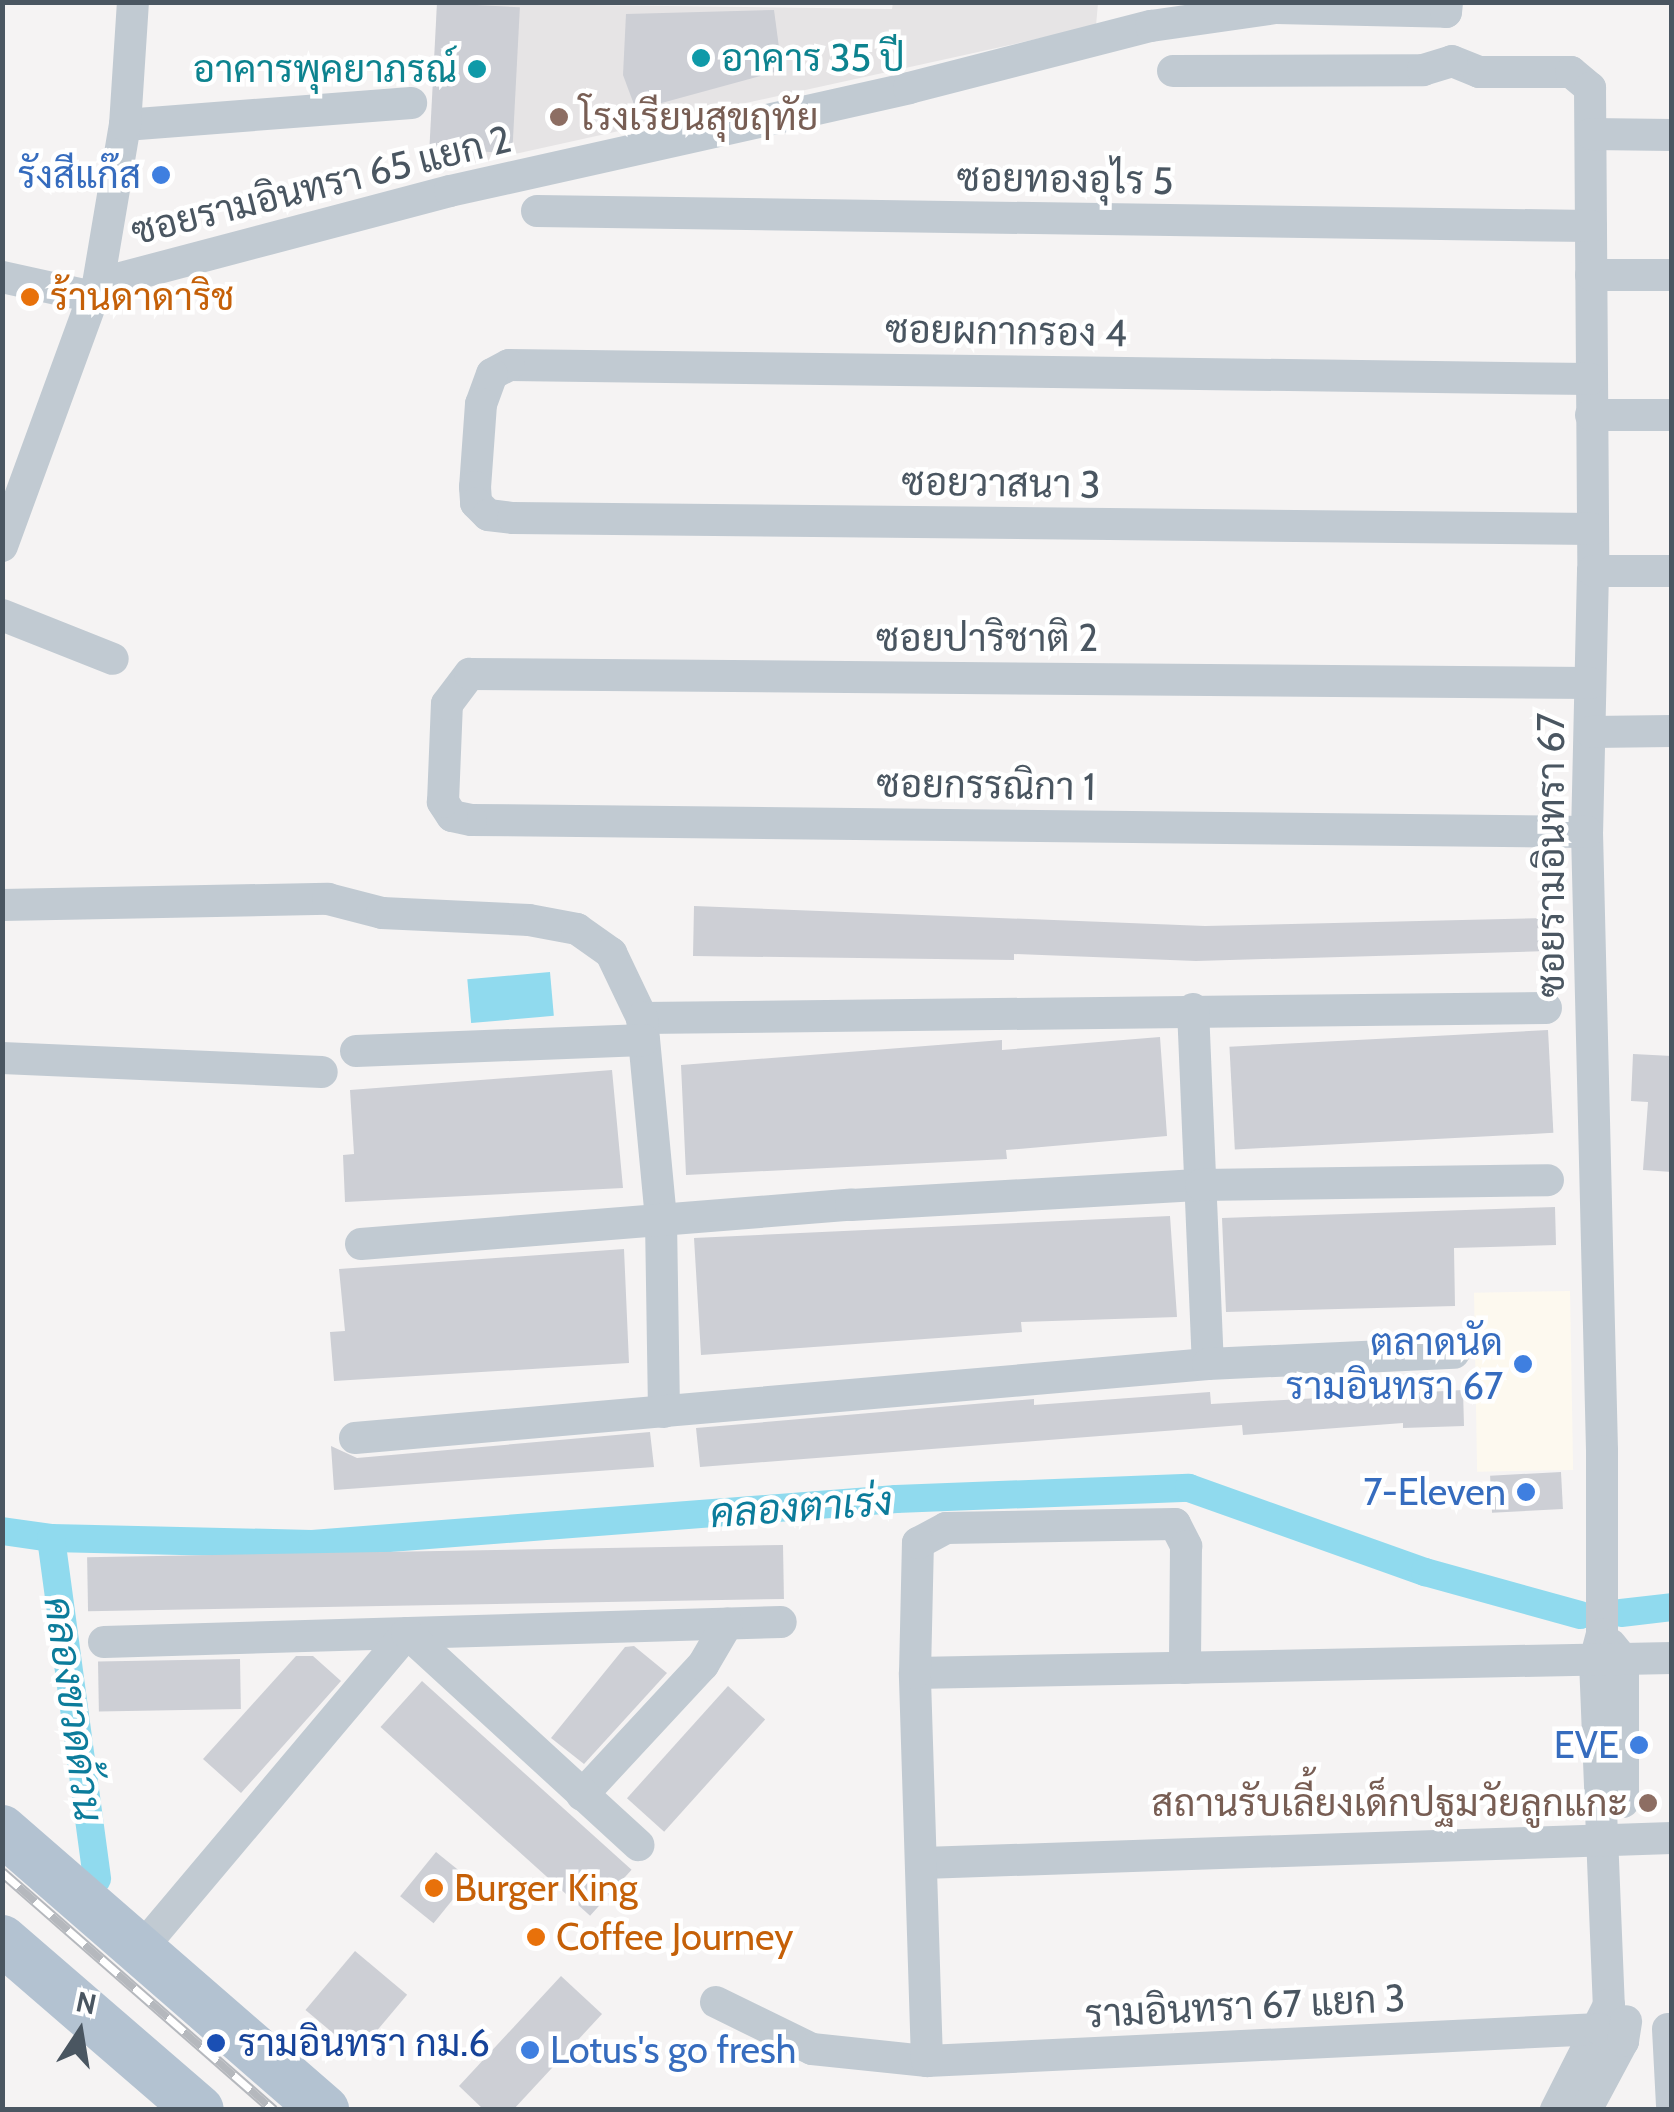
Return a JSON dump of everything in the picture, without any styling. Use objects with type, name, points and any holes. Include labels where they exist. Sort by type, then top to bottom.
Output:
[{"type":"main road","points":[[10,1845],[140,1950],[324,2110]]},
{"type":"main road","points":[[2,1940],[161,2092],[199,2110]]},
{"type":"street","points":[[2,546],[10,508],[96,291],[125,125],[133,2]]},
{"type":"street","name":"ซอยรามอินทรา 65 แยก 2","points":[[96,291],[450,191],[909,88],[1151,26],[1276,8],[1447,7],[1452,62]]},
{"type":"street","points":[[1173,72],[1424,70],[1452,62]]},
{"type":"street","name":"ซอยรามอินทรา 67","points":[[1452,62],[1479,72],[1570,72],[1590,88],[1593,570],[1587,832],[1612,1838],[1611,2035],[1586,2110]]},
{"type":"street","points":[[125,125],[411,103]]},
{"type":"street","points":[[1591,134],[1672,134]]},
{"type":"street","name":"ซอยทองอุไร 5","points":[[538,211],[1591,226]]},
{"type":"street","points":[[1591,275],[1672,275]]},
{"type":"street","points":[[2,277],[96,291]]},
{"type":"street","name":"ซอยผกากรอง 4","points":[[478,440],[492,374],[509,365],[1590,379]]},
{"type":"street","points":[[1591,415],[1672,415]]},
{"type":"street","name":"ซอยวาสนา 3","points":[[478,440],[476,503],[488,515],[513,518],[1592,530]]},
{"type":"street","points":[[1593,570],[1672,571]]},
{"type":"street","points":[[2,615],[112,659]]},
{"type":"street","name":"ซอยปาริชาติ 2","points":[[445,752],[447,704],[470,674],[1590,682]]},
{"type":"street","points":[[1591,732],[1672,731]]},
{"type":"street","name":"ซอยกรรณิกา 1","points":[[445,752],[443,802],[452,816],[471,820],[1587,832]]},
{"type":"street","points":[[2,905],[328,899],[382,913],[529,920],[577,930],[612,953],[643,1029],[661,1220],[664,1412]]},
{"type":"street","points":[[356,1052],[643,1029],[1193,1009],[1546,1008]]},
{"type":"street","points":[[1193,1009],[1208,1364]]},
{"type":"street","points":[[2,1058],[322,1072]]},
{"type":"street","points":[[361,1244],[1201,1185],[1548,1180]]},
{"type":"street","points":[[356,1438],[1208,1364],[1454,1353]]},
{"type":"street","points":[[927,2061],[924,1863],[915,1673],[917,1556],[924,1536],[946,1528],[1162,1521],[1175,1524],[1186,1546],[1184,1668]]},
{"type":"street","points":[[104,1642],[781,1622]]},
{"type":"street","points":[[582,1795],[703,1666],[726,1624]]},
{"type":"street","points":[[407,1633],[638,1846]]},
{"type":"street","points":[[140,1950],[407,1633]]},
{"type":"street","points":[[915,1673],[1184,1668],[1607,1652],[1672,1658]]},
{"type":"street","points":[[924,1863],[1672,1838]]},
{"type":"street","name":"รามอินทรา 67 แยก 3","points":[[716,2002],[812,2049],[927,2061],[1611,2035],[1670,2029]]},
{"type":"street","points":[[1670,2029],[1672,2105]]},
{"type":"street","name":"ซอยรามอินทรา 67","points":[[1556,2110],[1611,2035]]},
{"type":"shaded area","name":"โรงเรียนสุขฤทัย","points":[[893,2],[1098,3],[1096,26],[433,172],[437,3],[892,9]]},
{"type":"shaded area","name":"ตลาดนัด รามอินทรา 67","points":[[1570,1291],[1573,1470],[1477,1472],[1474,1293]]},
{"type":"water","points":[[550,972],[554,1016],[471,1023],[467,979]]},
{"type":"building","name":"อาคารพุคยาภรณ์","points":[[437,3],[520,7],[512,153],[429,149]]},
{"type":"building","name":"อาคาร 35 ปี","points":[[774,10],[782,70],[636,110],[623,75],[626,14]]},
{"type":"building","points":[[694,906],[1205,926],[1547,918],[1548,951],[1196,961],[1014,954],[1014,960],[693,956]]},
{"type":"building","points":[[1548,1030],[1553,1133],[1235,1150],[1229,1047]]},
{"type":"building","points":[[1160,1037],[1167,1136],[1006,1150],[1007,1159],[686,1175],[681,1065],[1002,1040],[1002,1050]]},
{"type":"building","points":[[1633,1054],[1672,1056],[1672,1172],[1643,1170],[1648,1102],[1631,1101]]},
{"type":"building","points":[[612,1070],[623,1188],[345,1202],[343,1155],[354,1154],[350,1090]]},
{"type":"building","points":[[1555,1207],[1556,1245],[1454,1248],[1455,1306],[1226,1312],[1222,1218]]},
{"type":"building","points":[[1170,1216],[1177,1317],[1021,1322],[1022,1332],[701,1355],[694,1238]]},
{"type":"building","points":[[624,1249],[629,1363],[334,1381],[330,1332],[345,1331],[339,1269]]},
{"type":"building","points":[[1463,1390],[1464,1426],[1403,1428],[1403,1423],[1243,1435],[1242,1425],[700,1467],[696,1428],[1034,1399],[1034,1405],[1210,1392],[1211,1404]]},
{"type":"building","points":[[650,1432],[654,1467],[334,1490],[331,1446],[357,1458]]},
{"type":"building","name":"7-Eleven","points":[[1561,1472],[1563,1509],[1492,1513],[1490,1476]]},
{"type":"building","points":[[783,1545],[784,1599],[88,1611],[87,1557]]},
{"type":"building","points":[[634,1646],[667,1673],[584,1764],[551,1738],[625,1647]]},
{"type":"building","points":[[296,1656],[313,1656],[341,1681],[241,1793],[203,1759]]},
{"type":"building","points":[[240,1659],[241,1709],[99,1711],[98,1661]]},
{"type":"building","points":[[422,1681],[632,1870],[590,1916],[381,1727]]},
{"type":"building","points":[[728,1686],[765,1719],[664,1832],[627,1798]]},
{"type":"building","name":"Burger King","points":[[436,1852],[469,1879],[434,1923],[400,1896]]},
{"type":"building","points":[[355,1951],[407,1995],[358,2054],[306,2010]]},
{"type":"building","name":"Lotus's go fresh","points":[[561,1976],[602,2014],[513,2110],[484,2110],[459,2086]]},
{"type":"waterway","name":"คลองตาเร่ง","points":[[2,1531],[51,1538],[312,1544],[896,1499],[1189,1488],[1425,1572],[1580,1615]]},
{"type":"waterway","name":"คลองขวดด้วน","points":[[51,1538],[97,1879]]},
{"type":"waterway","name":"คลองตาเร่ง","points":[[1621,1613],[1672,1607]]},
{"type":"railway","points":[[2,1872],[274,2110]]},
{"type":"place","name":"อาคาร 35 ปี","points":[[701,58]]},
{"type":"place","name":"อาคารพุคยาภรณ์","points":[[477,69]]},
{"type":"place","name":"โรงเรียนสุขฤทัย","points":[[559,117]]},
{"type":"place","name":"รังสีแก๊ส","points":[[161,175]]},
{"type":"place","name":"ร้านดาดาริช","points":[[30,297]]},
{"type":"place","name":"ตลาดนัด รามอินทรา 67","points":[[1523,1364]]},
{"type":"place","name":"7-Eleven","points":[[1526,1492]]},
{"type":"place","name":"EVE","points":[[1639,1745]]},
{"type":"place","name":"สถานรับเลี้ยงเด็กปฐมวัยลูกแกะ","points":[[1648,1803]]},
{"type":"place","name":"Burger King","points":[[434,1888]]},
{"type":"place","name":"Coffee Journey","points":[[536,1937]]},
{"type":"place","name":"รามอินทรา กม.6","points":[[216,2043]]},
{"type":"place","name":"Lotus's go fresh","points":[[530,2050]]}]
